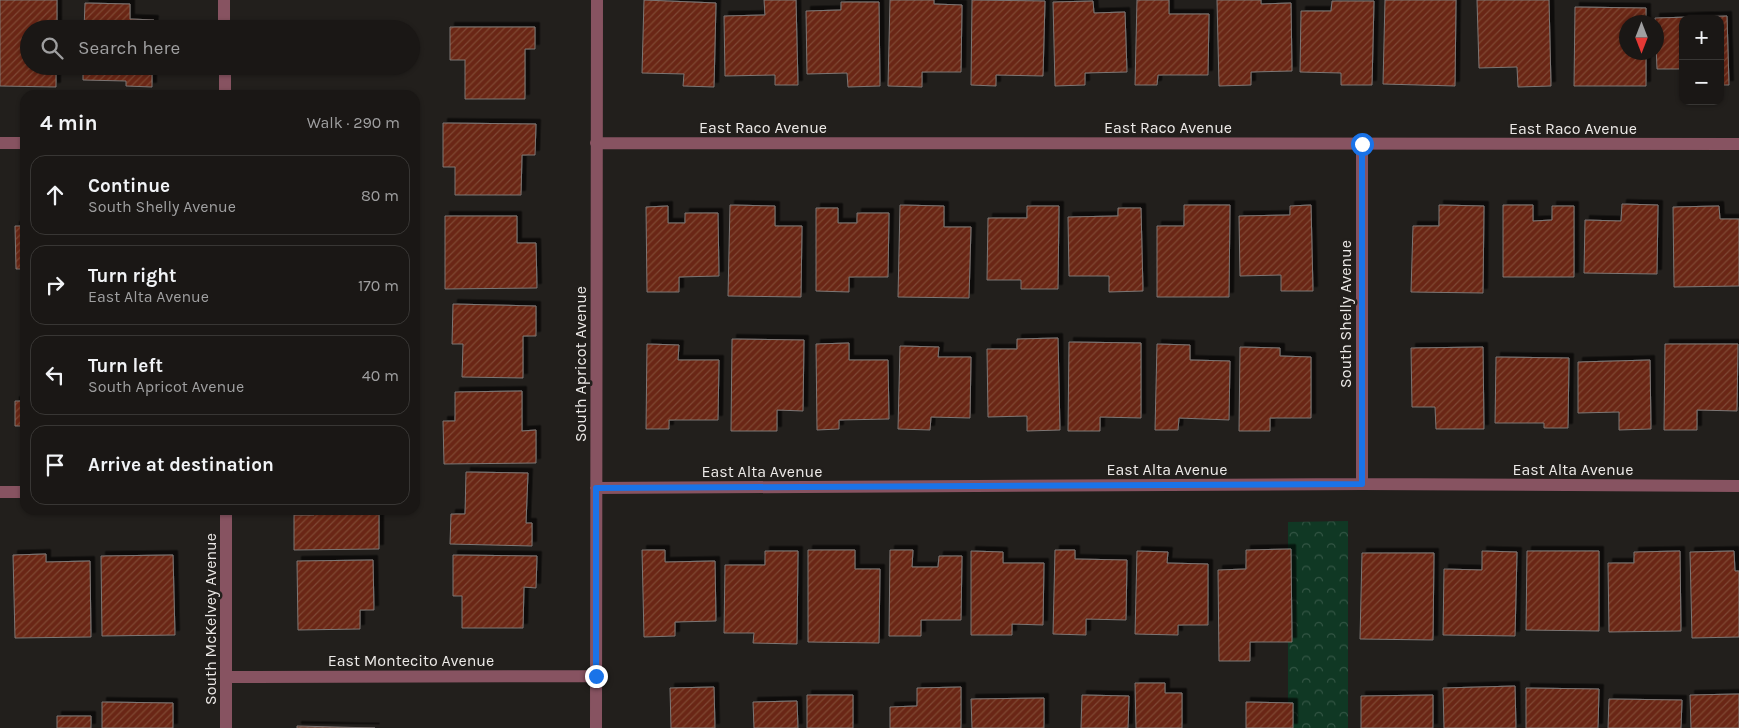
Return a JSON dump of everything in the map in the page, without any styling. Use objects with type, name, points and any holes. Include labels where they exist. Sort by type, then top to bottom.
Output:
[{"type":"street","points":[[224,0],[224,20]]},
{"type":"street","name":"South Apricot Avenue","points":[[596,728],[597,0]]},
{"type":"street","points":[[225,75],[225,90]]},
{"type":"street","points":[[0,143],[20,143]]},
{"type":"street","name":"East Raco Avenue","points":[[596,143],[1739,144]]},
{"type":"street","name":"South Shelly Avenue","points":[[1362,144],[1362,484]]},
{"type":"street","name":"East Alta Avenue","points":[[596,488],[1362,484],[1739,486]]},
{"type":"street","points":[[0,492],[20,492]]},
{"type":"street","name":"South McKelvey Avenue","points":[[226,515],[226,728]]},
{"type":"street","name":"East Montecito Avenue","points":[[226,677],[596,676]]},
{"type":"green space","points":[[1348,521],[1348,728],[1288,728],[1288,522]]},
{"type":"building","points":[[0,0],[57,0],[57,20],[20,20],[20,75],[56,75],[56,87],[0,86]]},
{"type":"building","points":[[644,0],[716,3],[714,87],[683,86],[684,74],[642,73]]},
{"type":"building","points":[[764,0],[796,0],[798,85],[775,85],[775,75],[725,76],[724,16],[765,15]]},
{"type":"building","points":[[890,0],[934,0],[934,4],[962,5],[961,72],[922,72],[922,87],[888,86]]},
{"type":"building","points":[[972,0],[1045,1],[1043,76],[996,75],[996,86],[971,85]]},
{"type":"building","points":[[1137,0],[1169,0],[1169,14],[1209,14],[1208,75],[1158,75],[1157,85],[1135,85]]},
{"type":"building","points":[[1217,0],[1261,0],[1261,4],[1291,3],[1292,71],[1251,72],[1251,85],[1219,86]]},
{"type":"building","points":[[1385,0],[1456,0],[1455,86],[1383,84]]},
{"type":"building","points":[[1477,0],[1549,0],[1551,86],[1518,87],[1517,67],[1479,68]]},
{"type":"building","points":[[1093,1],[1094,13],[1125,12],[1127,72],[1085,73],[1085,85],[1055,86],[1053,2]]},
{"type":"building","points":[[1332,1],[1374,1],[1372,85],[1341,85],[1341,73],[1300,72],[1301,11],[1331,11]]},
{"type":"building","points":[[841,2],[879,2],[880,86],[848,87],[847,73],[807,74],[806,11],[841,10]]},
{"type":"building","points":[[85,3],[130,4],[130,19],[154,20],[84,20]]},
{"type":"building","points":[[1575,7],[1646,8],[1646,15],[1619,15],[1619,60],[1646,60],[1646,86],[1574,86]]},
{"type":"building","points":[[1724,16],[1727,16],[1729,85],[1724,85]]},
{"type":"building","points":[[1679,17],[1679,69],[1657,69],[1657,60],[1664,60],[1664,18]]},
{"type":"building","points":[[450,27],[535,27],[535,49],[525,49],[525,99],[465,99],[465,60],[450,60]]},
{"type":"building","points":[[83,75],[152,75],[152,87],[126,86],[126,81],[83,80]]},
{"type":"building","points":[[443,123],[536,124],[535,155],[522,155],[521,195],[455,195],[455,167],[443,167]]},
{"type":"building","points":[[1622,204],[1658,205],[1657,274],[1584,273],[1585,220],[1621,221]]},
{"type":"building","points":[[730,205],[775,206],[775,226],[802,226],[801,297],[728,296]]},
{"type":"building","points":[[900,205],[944,206],[944,227],[971,227],[969,298],[898,297]]},
{"type":"building","points":[[1184,205],[1230,205],[1229,297],[1157,297],[1157,226],[1184,226]]},
{"type":"building","points":[[1311,205],[1313,291],[1281,291],[1281,275],[1240,276],[1239,216],[1290,215],[1290,206]]},
{"type":"building","points":[[1439,205],[1484,206],[1483,293],[1411,292],[1413,226],[1439,226]]},
{"type":"building","points":[[1503,205],[1533,205],[1533,221],[1552,220],[1552,206],[1574,206],[1574,277],[1503,277]]},
{"type":"building","points":[[668,206],[668,223],[685,223],[685,213],[718,213],[719,276],[679,277],[679,292],[647,292],[646,207]]},
{"type":"building","points":[[1027,206],[1059,206],[1058,289],[1021,289],[1021,280],[987,280],[988,218],[1027,218]]},
{"type":"building","points":[[1719,206],[1720,219],[1739,219],[1739,286],[1674,287],[1673,207]]},
{"type":"building","points":[[816,208],[838,208],[838,223],[857,223],[857,213],[889,213],[888,277],[849,277],[849,292],[816,291]]},
{"type":"building","points":[[1118,208],[1141,208],[1143,291],[1109,292],[1109,276],[1069,276],[1068,217],[1118,216]]},
{"type":"building","points":[[445,216],[517,216],[517,243],[536,243],[537,288],[445,289]]},
{"type":"building","points":[[15,226],[20,226],[20,269],[16,269]]},
{"type":"building","points":[[453,304],[536,306],[536,336],[523,336],[523,378],[462,377],[463,344],[452,344]]},
{"type":"building","points":[[1058,338],[1060,430],[1027,431],[1027,416],[988,417],[987,349],[1017,349],[1017,339]]},
{"type":"building","points":[[732,339],[804,340],[803,411],[777,410],[777,431],[731,431]]},
{"type":"building","points":[[1069,342],[1141,343],[1141,418],[1100,417],[1100,431],[1068,431]]},
{"type":"building","points":[[849,343],[849,360],[888,360],[889,419],[839,420],[839,429],[817,430],[816,344]]},
{"type":"building","points":[[647,344],[679,345],[678,360],[719,360],[718,420],[669,420],[669,429],[646,429]]},
{"type":"building","points":[[1157,344],[1190,345],[1190,360],[1230,361],[1229,420],[1179,418],[1178,430],[1155,430]]},
{"type":"building","points":[[1665,344],[1738,344],[1737,411],[1697,410],[1697,430],[1664,430]]},
{"type":"building","points":[[900,346],[939,347],[938,357],[971,357],[970,418],[931,417],[930,430],[898,429]]},
{"type":"building","points":[[1240,347],[1280,348],[1280,356],[1311,357],[1311,418],[1270,418],[1270,431],[1239,431]]},
{"type":"building","points":[[1483,347],[1484,429],[1436,429],[1435,407],[1412,407],[1411,348]]},
{"type":"building","points":[[1496,357],[1569,358],[1568,428],[1544,428],[1544,423],[1495,423]]},
{"type":"building","points":[[1650,360],[1651,429],[1619,430],[1619,412],[1578,413],[1578,362]]},
{"type":"building","points":[[522,391],[522,431],[536,430],[536,463],[444,464],[443,421],[455,421],[455,392]]},
{"type":"building","points":[[15,401],[20,401],[20,426],[15,426]]},
{"type":"building","points":[[466,472],[528,473],[526,523],[532,523],[532,546],[450,544],[451,514],[465,514]]},
{"type":"building","points":[[294,515],[379,515],[379,549],[294,550]]},
{"type":"building","points":[[1291,549],[1292,642],[1250,642],[1250,661],[1219,661],[1218,570],[1246,569],[1246,550]]},
{"type":"building","points":[[642,550],[665,550],[665,562],[715,561],[716,621],[675,622],[675,636],[644,637]]},
{"type":"building","points":[[808,550],[855,550],[855,569],[880,569],[879,643],[808,642]]},
{"type":"building","points":[[890,550],[913,550],[912,567],[938,567],[939,556],[962,556],[961,620],[921,620],[921,636],[889,636]]},
{"type":"building","points":[[1055,550],[1075,550],[1075,559],[1127,560],[1126,620],[1086,619],[1086,635],[1053,634]]},
{"type":"building","points":[[765,551],[798,551],[797,644],[753,643],[754,633],[724,633],[725,565],[765,565]]},
{"type":"building","points":[[971,551],[1003,552],[1003,563],[1044,563],[1043,625],[1012,624],[1012,635],[971,635]]},
{"type":"building","points":[[1137,551],[1168,552],[1167,563],[1208,564],[1208,625],[1178,625],[1178,635],[1135,634]]},
{"type":"building","points":[[1482,551],[1517,552],[1515,636],[1443,635],[1444,569],[1482,570]]},
{"type":"building","points":[[1527,551],[1599,551],[1599,631],[1526,630]]},
{"type":"building","points":[[1680,551],[1681,631],[1609,632],[1608,563],[1634,563],[1634,552]]},
{"type":"building","points":[[1734,551],[1735,571],[1739,571],[1739,637],[1692,638],[1690,552]]},
{"type":"building","points":[[1362,553],[1434,553],[1433,640],[1360,639]]},
{"type":"building","points":[[46,554],[46,562],[90,561],[91,637],[15,638],[13,555]]},
{"type":"building","points":[[173,555],[175,635],[102,636],[101,556]]},
{"type":"building","points":[[453,555],[537,556],[536,588],[524,587],[523,628],[462,628],[462,596],[453,596]]},
{"type":"building","points":[[373,560],[374,610],[360,610],[360,629],[298,630],[297,561]]},
{"type":"building","points":[[1135,683],[1165,683],[1165,693],[1182,693],[1182,728],[1136,728]]},
{"type":"building","points":[[1515,686],[1516,728],[1444,728],[1443,688]]},
{"type":"building","points":[[714,687],[715,728],[671,728],[670,688]]},
{"type":"building","points":[[961,687],[961,728],[890,728],[890,707],[917,706],[917,688]]},
{"type":"building","points":[[1526,688],[1599,689],[1598,728],[1526,728]]},
{"type":"building","points":[[1739,694],[1739,728],[1691,728],[1690,695]]},
{"type":"building","points":[[807,695],[853,695],[853,728],[807,728]]},
{"type":"building","points":[[1082,695],[1129,696],[1128,728],[1081,728]]},
{"type":"building","points":[[1433,695],[1433,728],[1361,728],[1361,696]]},
{"type":"building","points":[[1044,698],[1044,728],[972,728],[971,699]]},
{"type":"building","points":[[1609,699],[1682,700],[1681,728],[1608,728]]},
{"type":"building","points":[[797,701],[798,728],[754,728],[753,702]]},
{"type":"building","points":[[102,702],[173,703],[173,728],[102,728]]},
{"type":"building","points":[[1246,702],[1293,703],[1293,728],[1246,728]]},
{"type":"building","points":[[57,716],[91,716],[91,728],[57,728]]},
{"type":"building","points":[[297,726],[375,728],[297,728]]},
{"type":"route","points":[[596,676],[596,488],[1362,484],[1362,144]]}]
